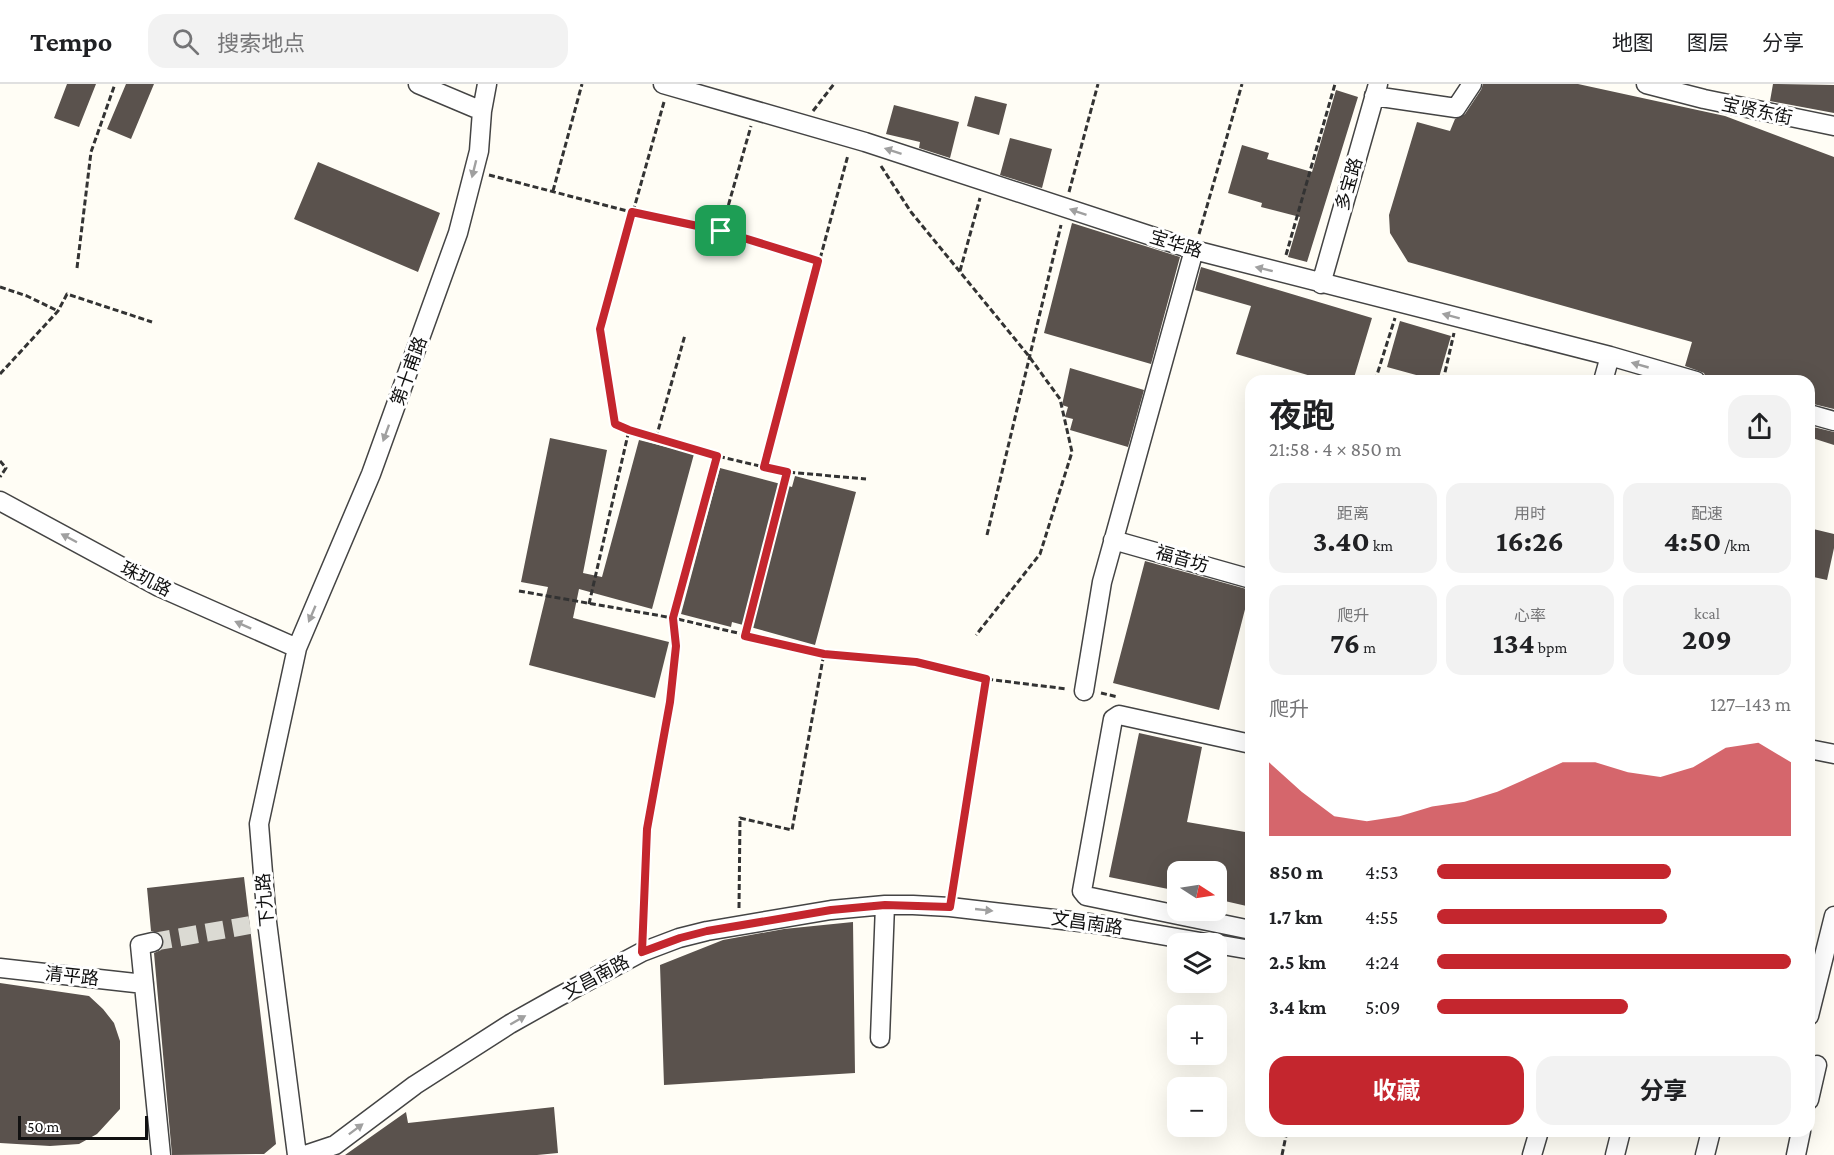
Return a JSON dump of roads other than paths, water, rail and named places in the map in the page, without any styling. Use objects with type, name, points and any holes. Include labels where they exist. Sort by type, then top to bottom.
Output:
[{"type":"street","points":[[418,84],[482,111]]},
{"type":"street","name":"第十甫路","points":[[297,648],[371,474],[458,233],[479,151],[482,111],[488,84]]},
{"type":"street","points":[[1376,90],[1456,108],[1472,84]]},
{"type":"street","name":"宝贤东街","points":[[1646,84],[1704,99],[1834,126]]},
{"type":"street","name":"宝华路","points":[[666,85],[859,140],[1194,250],[1610,356],[1675,375]]},
{"type":"street","name":"多宝路","points":[[1321,284],[1376,90]]},
{"type":"street","points":[[1084,691],[1102,582],[1194,250]]},
{"type":"street","points":[[1605,375],[1610,356]]},
{"type":"street","points":[[1815,416],[1834,421]]},
{"type":"street","name":"珠玑路","points":[[0,501],[159,587],[297,648]]},
{"type":"street","name":"福音坊","points":[[1113,540],[1245,577]]},
{"type":"street","name":"下九路","points":[[297,648],[259,824],[258,923],[297,1155]]},
{"type":"street","points":[[1075,921],[1113,719],[1119,715],[1245,743]]},
{"type":"street","points":[[1815,749],[1834,754]]},
{"type":"street","points":[[1082,891],[1086,896],[1245,929]]},
{"type":"street","points":[[880,1038],[885,905]]},
{"type":"street","name":"文昌南路","points":[[305,1155],[335,1145],[415,1085],[510,1024],[642,952],[680,938],[739,924],[831,910],[885,905],[950,907],[1075,921],[1167,936]]},
{"type":"street","points":[[1815,992],[1834,916]]},
{"type":"street","points":[[146,944],[144,984],[161,1155]]},
{"type":"street","name":"文昌南路","points":[[1227,946],[1245,949]]},
{"type":"street","name":"清平路","points":[[0,968],[144,984]]},
{"type":"street","points":[[1815,1081],[1820,1066]]},
{"type":"street","points":[[1532,1155],[1537,1137]]},
{"type":"street","points":[[1615,1155],[1620,1137]]},
{"type":"street","points":[[1705,1155],[1710,1137]]},
{"type":"street","points":[[1796,1155],[1800,1137]]},
{"type":"tunnel","points":[[153,942],[250,925]]}]
